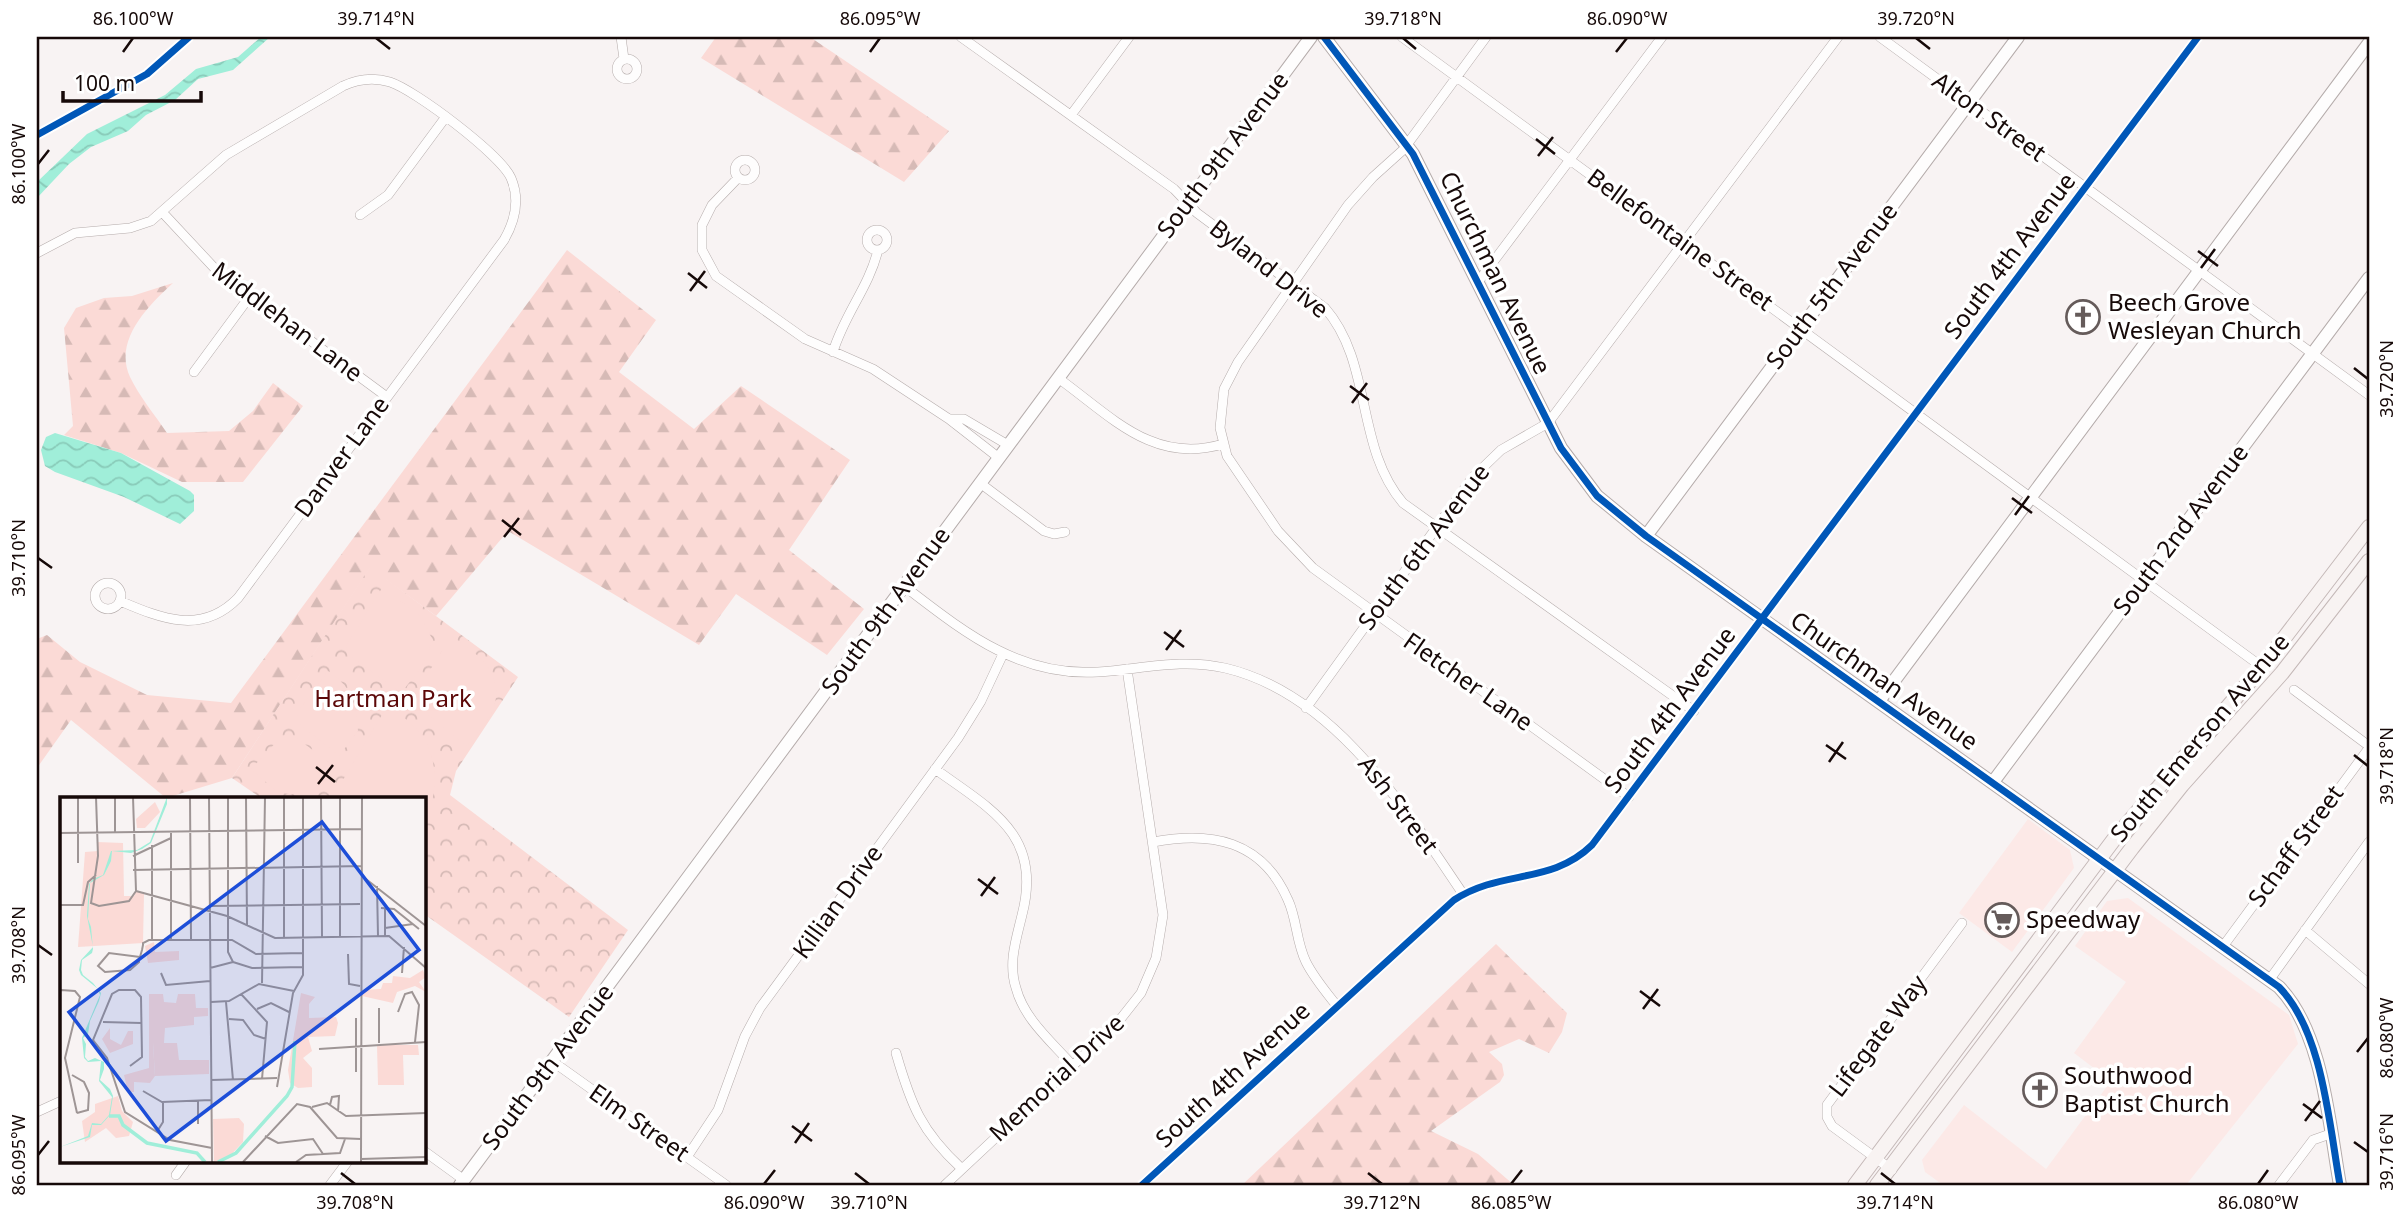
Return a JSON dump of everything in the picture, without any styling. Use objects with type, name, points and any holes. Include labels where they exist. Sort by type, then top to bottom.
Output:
[{"type":"main road","name":"South Emerson Avenue","points":[[1858,1182],[2099,858],[2155,789],[2262,667],[2369,527]]},
{"type":"main road","name":"South Emerson Avenue","points":[[1878,1185],[2182,785],[2282,673],[2369,561]]},
{"type":"street","points":[[621,37],[624,59]]},
{"type":"street","name":"Byland Drive","points":[[961,37],[1179,192],[1187,202],[1325,308],[1342,332],[1381,471],[1400,500],[1434,528],[1694,711]]},
{"type":"street","points":[[1071,115],[1129,37]]},
{"type":"street","name":"South 9th Avenue","points":[[462,1183],[1311,37]]},
{"type":"street","name":"Churchman Avenue","points":[[1324,37],[1407,144],[1548,423],[1569,461],[1589,488],[1646,536],[2275,983],[2298,1010],[2311,1036],[2340,1185]]},
{"type":"street","name":"Bellefontaine Street","points":[[1402,37],[2262,667]]},
{"type":"street","points":[[1058,378],[1152,444],[1184,452],[1223,444],[1220,410],[1227,381],[1354,198],[1407,144],[1486,37]]},
{"type":"street","points":[[1478,282],[1662,37]]},
{"type":"street","name":"South 6th Avenue","points":[[1306,708],[1467,484],[1488,461],[1548,423],[1838,37]]},
{"type":"street","name":"Alton Street","points":[[1880,37],[2369,395]]},
{"type":"street","name":"South 5th Avenue","points":[[1646,536],[2018,37]]},
{"type":"street","name":"South 4th Avenue","points":[[1142,1185],[1462,894],[1491,881],[1545,873],[1569,864],[1592,845],[2198,37]]},
{"type":"street","points":[[1879,701],[2369,42],[2363,37]]},
{"type":"street","points":[[37,253],[75,233],[130,228],[163,213],[226,155],[340,88],[369,79],[391,82],[445,118],[388,195],[360,215]]},
{"type":"street","name":"Danver Lane","points":[[120,601],[160,619],[179,622],[206,618],[228,607],[241,595],[504,240],[515,210],[514,188],[504,165],[445,118]]},
{"type":"street","points":[[738,178],[709,209],[702,225],[702,250],[708,266],[716,276],[797,334],[833,352],[863,362],[949,418],[999,458]]},
{"type":"street","name":"Middlehan Lane","points":[[163,213],[219,273],[387,397]]},
{"type":"street","points":[[833,352],[843,326],[871,275],[878,250]]},
{"type":"street","name":"South 2nd Avenue","points":[[1993,782],[2369,278]]},
{"type":"street","points":[[194,372],[250,296]]},
{"type":"street","points":[[949,418],[964,419],[1008,445]]},
{"type":"street","name":"Fletcher Lane","points":[[1223,444],[1231,465],[1283,538],[1332,585],[1629,796]]},
{"type":"street","points":[[980,483],[1044,531],[1065,532]]},
{"type":"street","name":"Ash Street","points":[[904,586],[971,637],[1003,654],[1048,670],[1075,673],[1188,663],[1227,668],[1260,680],[1306,708],[1348,742],[1384,780],[1462,894]]},
{"type":"street","name":"Killian Drive","points":[[687,1157],[718,1110],[745,1035],[760,1008],[935,769],[976,709],[1003,654]]},
{"type":"street","name":"Memorial Drive","points":[[945,1185],[1135,1003],[1156,958],[1163,915],[1127,669]]},
{"type":"street","points":[[2294,690],[2369,747]]},
{"type":"street","name":"Schaff Street","points":[[2224,945],[2369,747]]},
{"type":"street","points":[[935,769],[998,814],[1018,842],[1027,867],[1027,888],[1013,953],[1014,984],[1032,1020],[1072,1065]]},
{"type":"street","points":[[1153,842],[1180,837],[1216,838],[1242,848],[1266,867],[1288,899],[1306,962],[1337,1006]]},
{"type":"street","points":[[2275,983],[2305,930],[2369,842]]},
{"type":"street","name":"Lifegate Way","points":[[1892,1170],[1832,1126],[1826,1116],[1827,1105],[1962,923]]},
{"type":"street","points":[[2305,930],[2369,984]]},
{"type":"street","points":[[896,1053],[918,1118],[932,1140],[961,1168]]},
{"type":"street","name":"Elm Street","points":[[552,1061],[726,1185]]},
{"type":"street","points":[[37,1112],[60,1101]]},
{"type":"street","points":[[2279,1185],[2312,1141],[2330,1134]]},
{"type":"street","points":[[425,1152],[462,1183]]},
{"type":"street","points":[[176,1175],[185,1162]]},
{"type":"street","points":[[330,1185],[347,1162]]},
{"type":"shaded area","points":[[2028,819],[2070,850],[2074,868],[2012,952],[1959,913]]},
{"type":"shaded area","points":[[2128,898],[2289,1015],[2298,1044],[2186,1185],[1943,1185],[1925,1172],[1922,1160],[1964,1105],[2046,1169],[2111,1081],[2074,1053],[2126,982],[2075,946],[2107,901]]},
{"type":"green space","points":[[716,37],[810,37],[949,131],[904,182],[701,58]]},
{"type":"green space","points":[[567,250],[656,320],[619,372],[694,429],[741,386],[850,460],[789,550],[864,609],[827,655],[736,594],[699,645],[508,531],[436,616],[370,568],[232,778],[165,797],[71,720],[37,768],[37,639],[47,635],[80,662],[147,695],[231,703]]},
{"type":"green space","points":[[173,283],[136,324],[126,350],[130,377],[167,433],[229,431],[253,411],[273,383],[303,406],[243,482],[182,482],[121,453],[64,435],[73,426],[64,328],[76,308],[104,298],[132,296]]},
{"type":"green space","name":"Hartman Park","points":[[370,567],[518,677],[456,771],[450,795],[628,930],[569,1017],[425,915],[425,797],[260,797],[232,778]]},
{"type":"green space","points":[[382,588],[421,616],[433,641],[420,669],[401,693],[350,656],[346,646]]},
{"type":"green space","points":[[451,636],[479,657],[487,666],[496,686],[493,710],[467,746],[411,701]]},
{"type":"green space","points":[[328,671],[348,690],[357,721],[358,731],[339,756],[300,724],[297,713]]},
{"type":"green space","points":[[386,708],[400,715],[421,734],[432,759],[434,787],[425,826],[425,797],[353,797],[343,789],[343,780]]},
{"type":"green space","points":[[290,733],[334,766],[324,780],[304,793],[287,794],[278,791],[251,769],[281,737]]},
{"type":"green space","points":[[1496,944],[1567,1013],[1562,1032],[1549,1053],[1519,1039],[1489,1052],[1502,1064],[1504,1075],[1500,1082],[1431,1131],[1478,1154],[1514,1185],[1242,1185]]},
{"type":"water","points":[[261,37],[270,37],[233,70],[198,79],[175,100],[146,115],[128,131],[91,147],[69,164],[37,198],[37,182],[87,134],[165,95],[196,69],[238,57]]},
{"type":"water","points":[[55,433],[121,453],[190,491],[194,495],[194,511],[180,524],[124,497],[55,472],[45,466],[41,450],[46,437]]},
{"type":"cycle path","points":[[37,135],[147,74],[189,37]]},
{"type":"cycle path","points":[[1324,37],[1413,154],[1561,448],[1597,496],[1646,536],[2279,987],[2294,1006],[2315,1053],[2340,1185]]},
{"type":"cycle path","points":[[1142,1185],[1454,900],[1490,884],[1560,866],[1592,845],[2198,37]]},
{"type":"place","name":"Beech Grove Wesleyan Church","points":[[2083,317]]},
{"type":"place","name":"Speedway","points":[[2002,920]]},
{"type":"place","name":"Southwood Baptist Church","points":[[2040,1090]]}]
